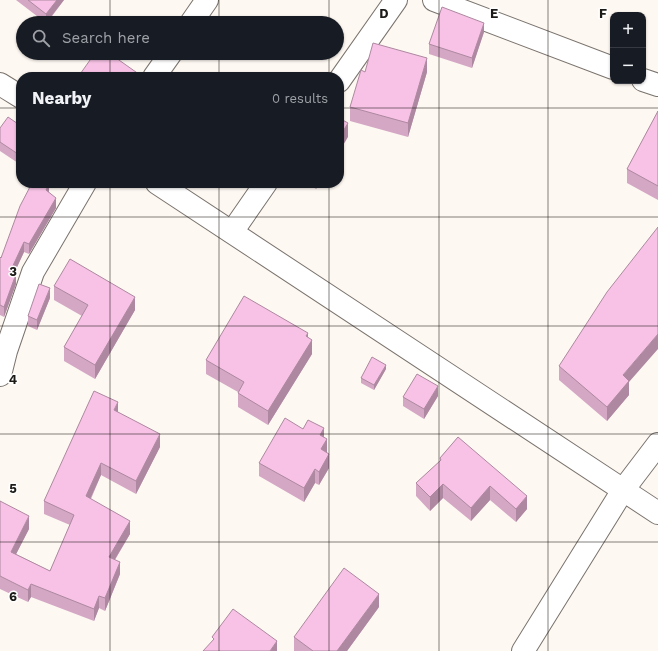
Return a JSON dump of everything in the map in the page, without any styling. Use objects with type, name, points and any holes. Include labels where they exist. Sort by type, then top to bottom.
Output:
[{"type":"street","points":[[196,16],[207,0]]},
{"type":"street","points":[[344,74],[396,0]]},
{"type":"street","points":[[434,0],[610,67]]},
{"type":"street","points":[[158,72],[166,60]]},
{"type":"street","points":[[646,81],[658,85]]},
{"type":"street","points":[[0,84],[16,94]]},
{"type":"street","points":[[0,375],[6,351],[33,272],[82,188]]},
{"type":"street","points":[[165,188],[658,513]]},
{"type":"street","points":[[232,232],[263,188]]},
{"type":"street","points":[[523,651],[623,490],[658,444]]},
{"type":"building","points":[[28,0],[57,0],[46,14]]},
{"type":"building","points":[[442,7],[484,23],[472,58],[429,44]]},
{"type":"building","points":[[373,43],[427,58],[408,123],[350,107],[361,70],[365,72]]},
{"type":"building","points":[[90,60],[119,60],[136,72],[82,72]]},
{"type":"building","points":[[658,111],[658,186],[627,169]]},
{"type":"building","points":[[8,117],[16,123],[16,153],[0,142],[0,128]]},
{"type":"building","points":[[344,121],[348,123],[344,130]]},
{"type":"building","points":[[29,188],[47,188],[46,190],[56,198],[29,244],[24,242],[10,272],[16,274],[4,307],[0,305],[0,257],[1,258],[20,206]]},
{"type":"building","points":[[658,227],[658,334],[623,375],[629,381],[607,407],[559,366],[607,292]]},
{"type":"building","points":[[70,259],[135,297],[95,365],[64,347],[88,305],[54,286]]},
{"type":"building","points":[[39,284],[50,288],[37,320],[28,316]]},
{"type":"building","points":[[244,296],[308,333],[306,336],[312,340],[268,411],[238,393],[244,382],[206,360]]},
{"type":"building","points":[[372,357],[386,365],[374,385],[361,378]]},
{"type":"building","points":[[417,374],[438,386],[424,409],[403,397]]},
{"type":"building","points":[[94,391],[118,402],[114,410],[160,434],[136,481],[101,463],[86,496],[130,521],[109,557],[120,562],[105,598],[99,596],[94,609],[31,584],[28,590],[0,576],[0,501],[29,516],[11,552],[50,571],[74,515],[44,501]]},
{"type":"building","points":[[285,418],[303,429],[308,420],[324,428],[320,435],[327,439],[321,449],[329,454],[319,472],[315,469],[304,488],[259,463]]},
{"type":"building","points":[[458,437],[527,496],[516,509],[490,486],[471,508],[443,484],[430,497],[416,483],[441,460],[440,458]]},
{"type":"building","points":[[344,568],[379,594],[337,651],[313,651],[294,637]]},
{"type":"building","points":[[233,609],[277,641],[270,651],[203,651],[214,639],[212,637]]}]
